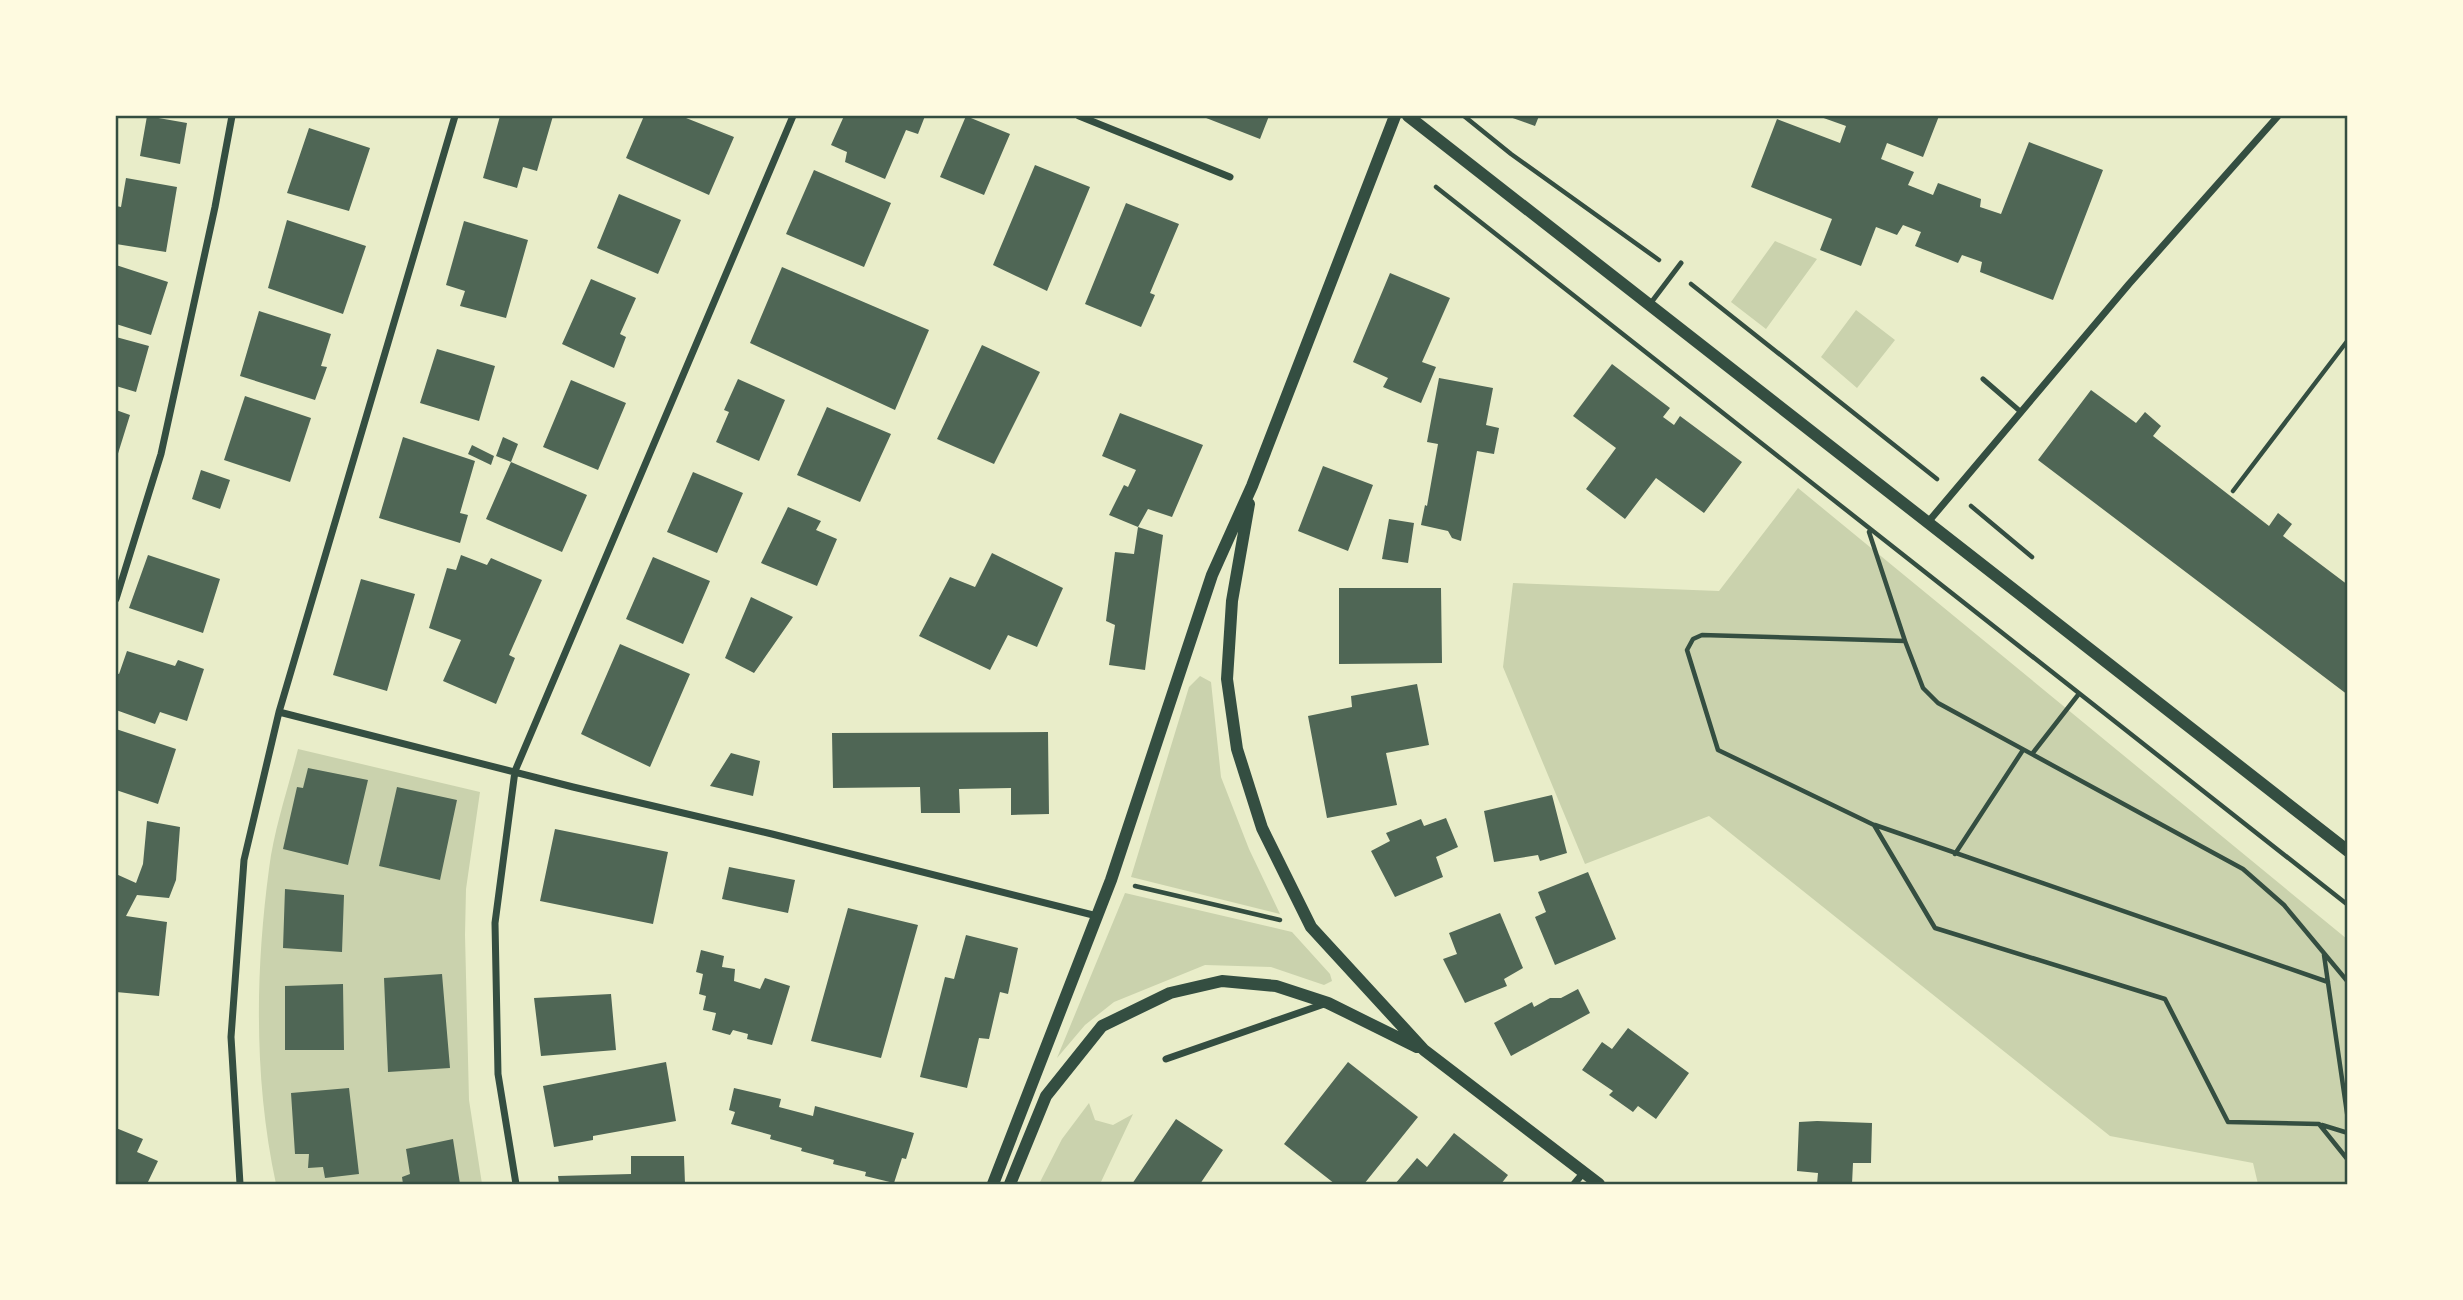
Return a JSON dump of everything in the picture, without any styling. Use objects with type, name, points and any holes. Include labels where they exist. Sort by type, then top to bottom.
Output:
[{"type":"street","points":[[116,599],[160,454],[215,207],[232,116]]},
{"type":"street","points":[[240,1185],[231,1037],[244,860],[279,712],[455,116]]},
{"type":"street","points":[[516,1185],[498,1074],[495,923],[514,771],[793,116]]},
{"type":"street","points":[[1079,116],[1230,177]]},
{"type":"street","points":[[993,1185],[1111,880],[1212,575],[1252,486],[1395,116]]},
{"type":"street","points":[[1408,116],[1929,521],[2347,851]]},
{"type":"street","points":[[1929,521],[2129,284],[2278,116]]},
{"type":"street","points":[[1252,486],[1232,601],[1227,679],[1237,749],[1262,828],[1311,927],[1424,1050],[1599,1185]]},
{"type":"street","points":[[279,712],[1097,916]]},
{"type":"street","points":[[1010,1185],[1046,1096],[1102,1026],[1170,993],[1222,981],[1276,986],[1328,1003],[1424,1050]]},
{"type":"street","points":[[1166,1059],[1328,1003]]},
{"type":"street","points":[[1574,1185],[1584,1172]]},
{"type":"lane","points":[[1650,304],[1681,264]]},
{"type":"lane","points":[[1983,379],[2021,412]]},
{"type":"path","points":[[1464,116],[1511,154],[1675,271],[2032,557]]},
{"type":"path","points":[[1436,187],[2347,905]]},
{"type":"path","points":[[2233,491],[2347,340]]},
{"type":"path","points":[[1868,530],[1923,688],[1938,703],[2243,869],[2284,905],[2347,982]]},
{"type":"path","points":[[1905,641],[1702,635],[1693,639],[1687,650],[1718,750],[1874,825],[2328,982]]},
{"type":"path","points":[[2032,754],[2078,695]]},
{"type":"path","points":[[1955,854],[2024,750]]},
{"type":"path","points":[[1874,825],[1935,928],[2165,999],[2228,1122],[2319,1124],[2347,1133]]},
{"type":"path","points":[[1111,880],[1311,927]]},
{"type":"path","points":[[2324,954],[2347,1120]]},
{"type":"path","points":[[2319,1124],[2347,1160]]},
{"type":"green space","points":[[1775,241],[1817,259],[1766,329],[1731,302]]},
{"type":"green space","points":[[1856,310],[1895,340],[1857,388],[1821,357]]},
{"type":"green space","points":[[1798,488],[2347,939],[2347,1184],[2258,1184],[2253,1163],[2110,1136],[1709,816],[1585,864],[1503,667],[1513,583],[1719,591]]},
{"type":"green space","points":[[1200,676],[1211,682],[1221,777],[1249,849],[1280,914],[1131,877],[1189,687]]},
{"type":"green space","points":[[298,749],[480,792],[466,889],[465,935],[469,1100],[482,1184],[276,1184],[260,1067],[261,948],[271,854]]},
{"type":"green space","points":[[1125,893],[1292,932],[1330,974],[1332,981],[1324,985],[1271,967],[1205,965],[1114,1002],[1085,1025],[1057,1058]]},
{"type":"green space","points":[[1089,1103],[1095,1120],[1113,1125],[1133,1114],[1100,1184],[1039,1184],[1062,1139]]},
{"type":"building","points":[[147,116],[187,123],[180,164],[140,156]]},
{"type":"building","points":[[500,116],[553,116],[537,171],[523,167],[517,188],[483,178]]},
{"type":"building","points":[[644,116],[681,116],[734,137],[709,195],[626,158]]},
{"type":"building","points":[[844,116],[925,116],[918,134],[906,130],[885,179],[845,162],[847,152],[831,145]]},
{"type":"building","points":[[966,116],[1010,134],[984,195],[940,177]]},
{"type":"building","points":[[1201,116],[1269,116],[1260,139]]},
{"type":"building","points":[[1507,116],[1539,116],[1535,126]]},
{"type":"building","points":[[1818,116],[1939,116],[1923,157],[1887,143],[1881,159],[1914,172],[1908,185],[1933,195],[1938,183],[1981,199],[1980,207],[2001,214],[2029,142],[2103,170],[2053,300],[1980,272],[1982,262],[1962,255],[1958,263],[1915,246],[1921,232],[1903,225],[1897,235],[1876,227],[1861,266],[1820,250],[1832,219],[1751,187],[1777,119],[1840,143],[1846,126]]},
{"type":"building","points":[[309,128],[370,148],[349,211],[287,193]]},
{"type":"building","points":[[1035,165],[1090,187],[1047,291],[993,265]]},
{"type":"building","points":[[814,170],[891,203],[864,267],[786,234]]},
{"type":"building","points":[[126,178],[177,187],[166,252],[116,244],[116,206],[121,207]]},
{"type":"building","points":[[619,194],[681,220],[658,274],[597,248]]},
{"type":"building","points":[[1126,203],[1179,224],[1150,293],[1155,295],[1141,327],[1085,304]]},
{"type":"building","points":[[287,220],[366,246],[343,314],[268,288]]},
{"type":"building","points":[[464,221],[528,240],[506,318],[460,306],[465,291],[446,285]]},
{"type":"building","points":[[116,265],[168,282],[151,335],[116,324]]},
{"type":"building","points":[[782,267],[929,330],[895,410],[750,343]]},
{"type":"building","points":[[1390,273],[1450,298],[1422,362],[1436,367],[1421,403],[1383,387],[1388,378],[1353,362]]},
{"type":"building","points":[[591,279],[636,298],[620,334],[626,337],[614,368],[562,344]]},
{"type":"building","points":[[259,311],[331,334],[321,366],[327,367],[315,400],[240,376]]},
{"type":"building","points":[[116,337],[149,346],[136,392],[116,386]]},
{"type":"building","points":[[982,345],[1040,372],[994,464],[937,439]]},
{"type":"building","points":[[437,349],[495,366],[479,421],[420,403]]},
{"type":"building","points":[[1612,364],[1670,408],[1663,417],[1674,425],[1680,416],[1742,462],[1704,513],[1656,478],[1625,519],[1586,489],[1616,448],[1573,416]]},
{"type":"building","points":[[1439,378],[1493,388],[1486,425],[1499,428],[1494,454],[1477,451],[1461,541],[1452,538],[1448,531],[1421,525],[1438,444],[1427,442]]},
{"type":"building","points":[[738,379],[785,400],[759,461],[716,442],[729,412],[724,410]]},
{"type":"building","points":[[571,380],[626,403],[598,470],[543,447]]},
{"type":"building","points":[[2091,390],[2136,423],[2145,412],[2161,426],[2153,436],[2269,526],[2278,513],[2292,524],[2283,536],[2348,585],[2348,695],[2038,460]]},
{"type":"building","points":[[245,396],[311,418],[290,482],[224,460]]},
{"type":"building","points":[[827,407],[891,434],[860,502],[797,475]]},
{"type":"building","points":[[116,410],[130,415],[116,460]]},
{"type":"building","points":[[1120,413],[1203,445],[1172,517],[1148,509],[1138,527],[1109,515],[1124,485],[1128,487],[1136,470],[1102,456]]},
{"type":"building","points":[[403,437],[475,461],[460,513],[468,515],[460,543],[379,518]]},
{"type":"building","points":[[503,437],[518,444],[511,462],[496,456]]},
{"type":"building","points":[[472,445],[494,456],[491,465],[468,454]]},
{"type":"building","points":[[511,462],[587,495],[562,552],[486,519]]},
{"type":"building","points":[[1323,466],[1373,485],[1348,551],[1298,531]]},
{"type":"building","points":[[201,470],[230,480],[220,509],[192,499]]},
{"type":"building","points":[[693,472],[743,493],[717,553],[667,532]]},
{"type":"building","points":[[788,507],[821,521],[816,530],[837,539],[817,586],[761,563]]},
{"type":"building","points":[[1389,519],[1414,523],[1408,563],[1382,559]]},
{"type":"building","points":[[1138,527],[1163,535],[1145,670],[1109,665],[1115,625],[1106,621],[1115,552],[1134,554]]},
{"type":"building","points":[[992,553],[1063,588],[1037,647],[1008,635],[990,670],[919,636],[950,577],[975,587]]},
{"type":"building","points":[[148,555],[220,579],[203,633],[129,608]]},
{"type":"building","points":[[461,555],[487,565],[491,558],[542,580],[509,655],[515,658],[496,704],[443,681],[461,640],[429,628],[447,568],[456,570]]},
{"type":"building","points":[[653,557],[710,581],[683,644],[626,619]]},
{"type":"building","points":[[361,579],[415,594],[387,691],[333,675]]},
{"type":"building","points":[[1339,588],[1441,588],[1442,663],[1339,664]]},
{"type":"building","points":[[751,597],[793,617],[754,673],[725,658]]},
{"type":"building","points":[[620,644],[690,674],[650,767],[581,734]]},
{"type":"building","points":[[127,651],[175,666],[178,660],[204,669],[187,721],[160,712],[155,724],[116,710],[116,673],[119,674]]},
{"type":"building","points":[[1417,684],[1429,745],[1386,753],[1397,805],[1327,818],[1308,716],[1352,707],[1351,696]]},
{"type":"building","points":[[116,729],[176,749],[158,804],[116,790]]},
{"type":"building","points":[[1048,732],[1049,814],[1011,815],[1011,788],[959,789],[960,813],[921,813],[920,787],[833,788],[832,733]]},
{"type":"building","points":[[731,753],[760,761],[753,796],[710,786]]},
{"type":"building","points":[[308,768],[368,780],[348,865],[283,849],[297,787],[303,788]]},
{"type":"building","points":[[397,787],[457,800],[440,880],[379,866]]},
{"type":"building","points":[[1552,795],[1567,853],[1540,861],[1538,855],[1494,862],[1484,811]]},
{"type":"building","points":[[1446,818],[1458,847],[1436,857],[1443,877],[1395,897],[1371,851],[1390,841],[1386,833],[1421,819],[1424,826]]},
{"type":"building","points":[[147,821],[180,827],[176,880],[169,898],[137,895],[126,916],[167,922],[159,996],[116,992],[116,874],[136,883],[143,864]]},
{"type":"building","points":[[555,829],[668,852],[653,924],[540,901]]},
{"type":"building","points":[[729,867],[795,880],[788,913],[722,899]]},
{"type":"building","points":[[1588,872],[1616,939],[1555,965],[1535,917],[1546,912],[1538,892]]},
{"type":"building","points":[[285,889],[344,895],[342,952],[283,948]]},
{"type":"building","points":[[848,908],[918,925],[881,1058],[811,1041]]},
{"type":"building","points":[[1500,913],[1523,968],[1504,979],[1507,986],[1465,1003],[1443,959],[1457,954],[1449,933]]},
{"type":"building","points":[[966,935],[1018,948],[1008,994],[1000,992],[989,1039],[979,1038],[967,1088],[920,1077],[945,977],[954,979]]},
{"type":"building","points":[[701,950],[724,956],[722,967],[735,969],[734,981],[760,989],[765,978],[790,986],[772,1045],[747,1039],[748,1034],[733,1030],[730,1035],[712,1030],[716,1013],[703,1010],[706,996],[699,994],[703,974],[696,972]]},
{"type":"building","points":[[442,974],[450,1068],[388,1072],[384,978]]},
{"type":"building","points":[[343,984],[344,1050],[285,1050],[285,986]]},
{"type":"building","points":[[1578,989],[1590,1013],[1511,1056],[1494,1023],[1532,1002],[1534,1007],[1550,998],[1561,998]]},
{"type":"building","points":[[611,994],[616,1050],[541,1056],[534,998]]},
{"type":"building","points":[[1628,1028],[1689,1073],[1656,1119],[1638,1106],[1633,1112],[1609,1095],[1613,1091],[1582,1070],[1602,1042],[1612,1049]]},
{"type":"building","points":[[666,1062],[676,1121],[593,1136],[593,1140],[554,1147],[543,1086]]},
{"type":"building","points":[[1348,1062],[1418,1117],[1364,1184],[1335,1184],[1284,1144]]},
{"type":"building","points":[[349,1088],[359,1174],[325,1178],[323,1167],[308,1168],[309,1154],[295,1154],[291,1093]]},
{"type":"building","points":[[734,1088],[781,1099],[779,1107],[813,1116],[815,1106],[914,1133],[906,1159],[902,1158],[894,1183],[865,1176],[866,1172],[833,1164],[834,1160],[770,1139],[771,1135],[731,1124],[735,1112],[729,1110]]},
{"type":"building","points":[[1176,1119],[1223,1150],[1200,1184],[1132,1184]]},
{"type":"building","points":[[1799,1122],[1872,1123],[1871,1163],[1853,1163],[1852,1184],[1817,1184],[1818,1173],[1797,1171]]},
{"type":"building","points":[[116,1128],[143,1139],[137,1152],[158,1161],[147,1184],[116,1184]]},
{"type":"building","points":[[1454,1133],[1508,1175],[1501,1184],[1395,1184],[1417,1158],[1427,1167]]},
{"type":"building","points":[[453,1139],[460,1184],[403,1184],[402,1177],[410,1174],[406,1149]]},
{"type":"building","points":[[631,1156],[684,1156],[685,1184],[559,1184],[558,1176],[631,1174]]}]
